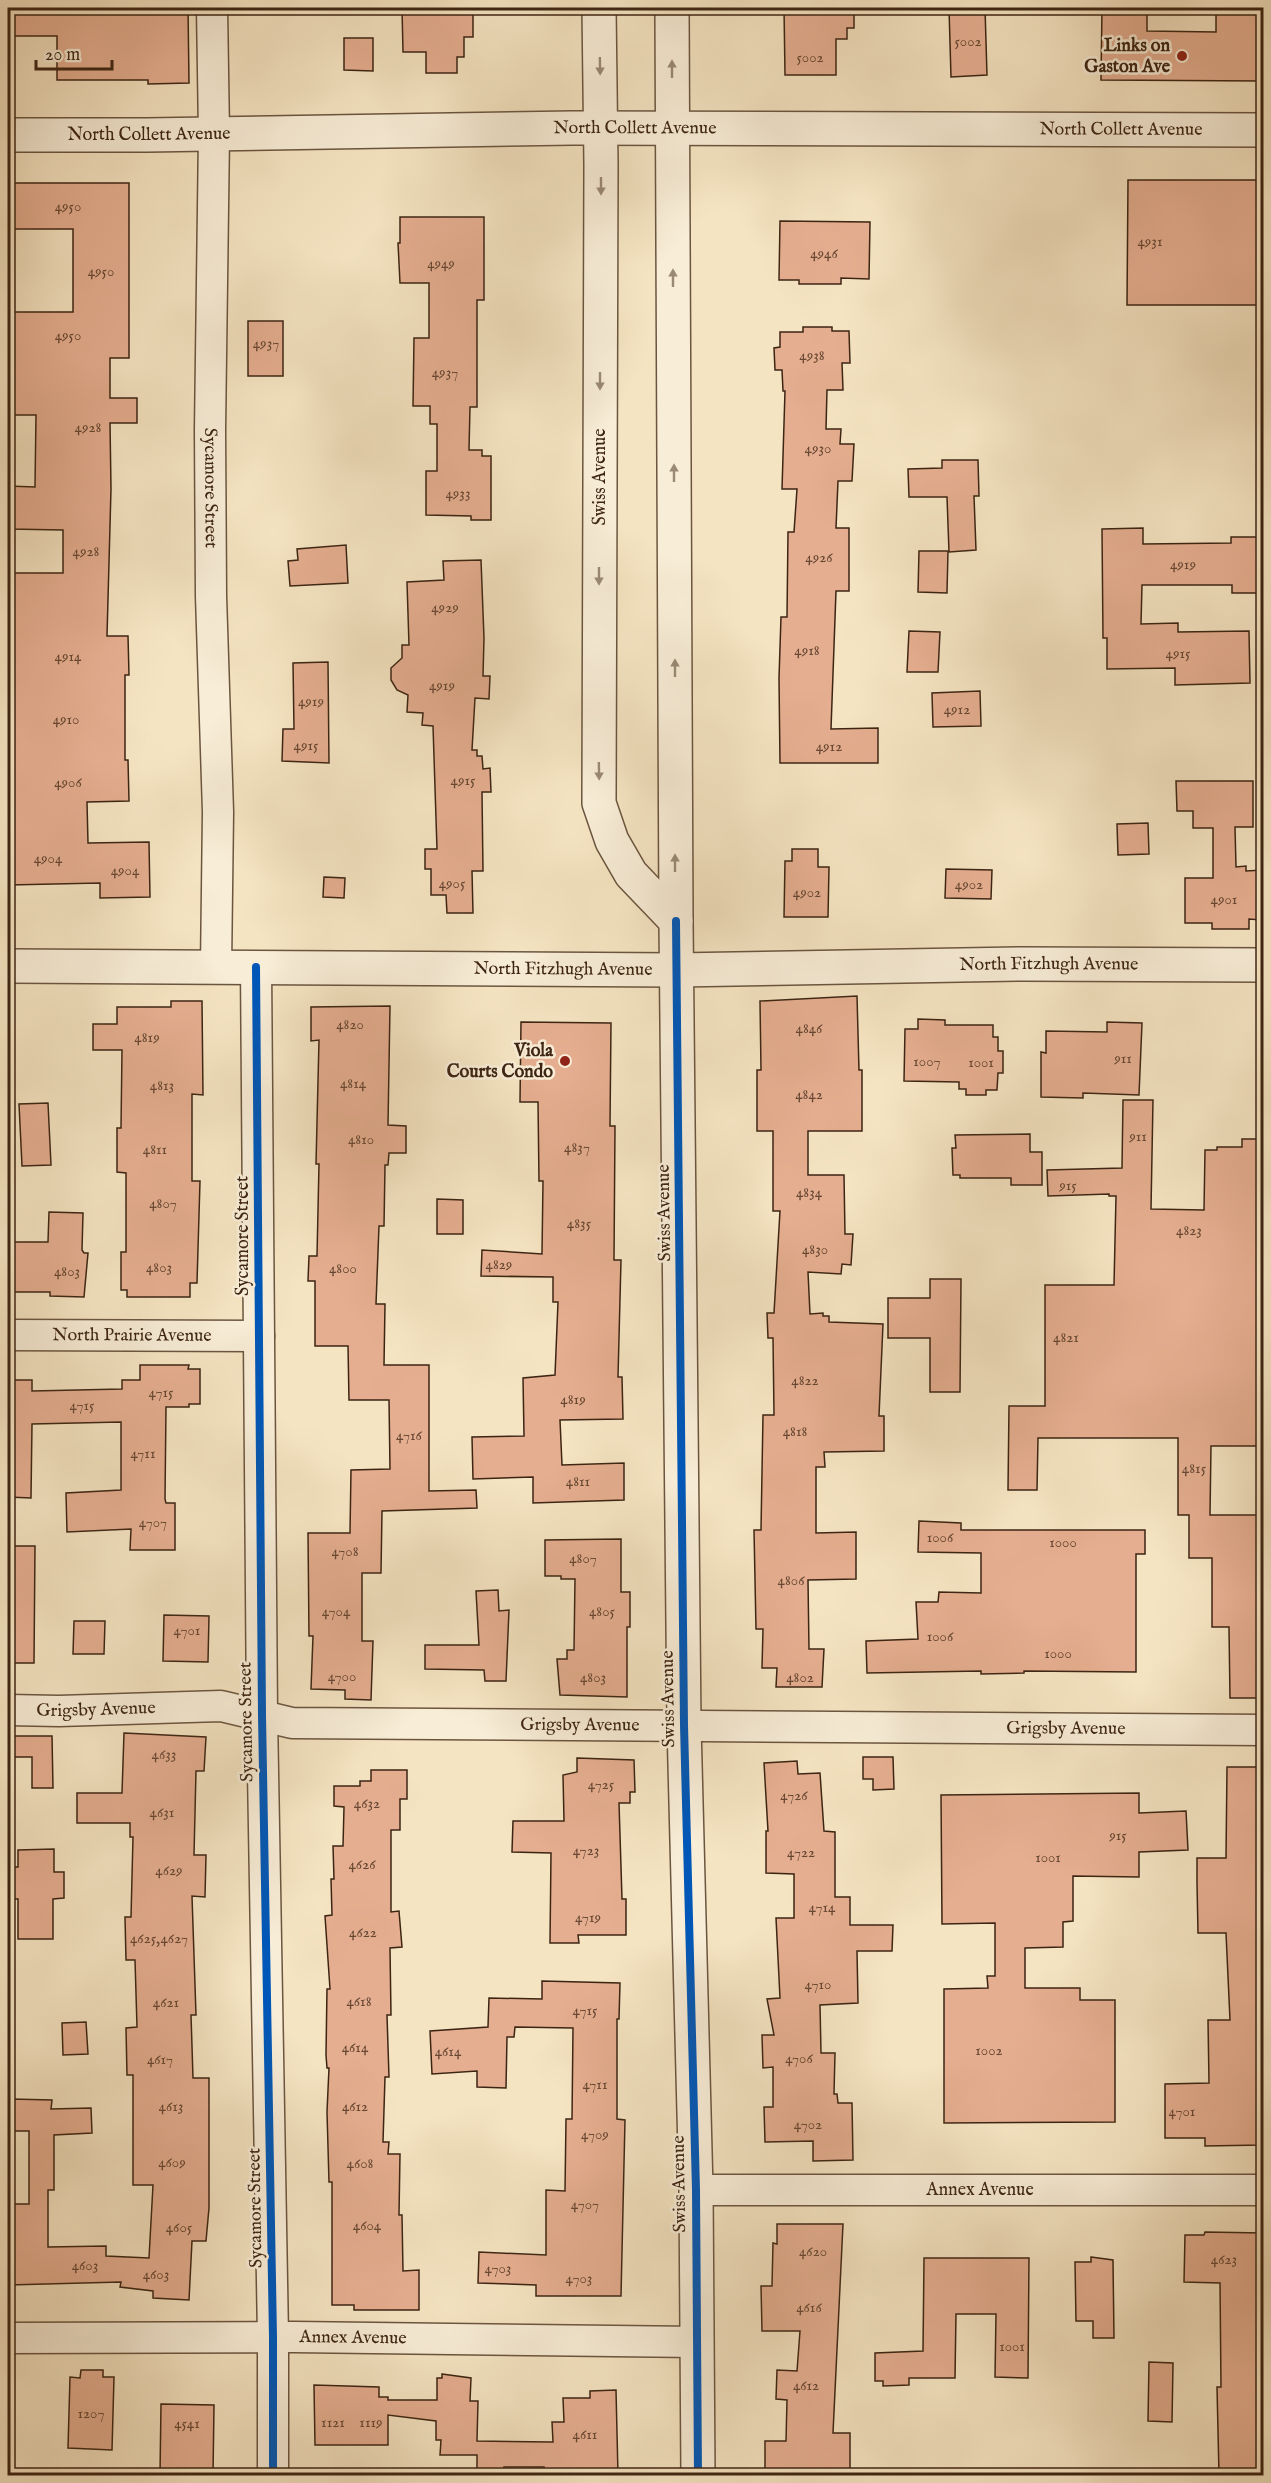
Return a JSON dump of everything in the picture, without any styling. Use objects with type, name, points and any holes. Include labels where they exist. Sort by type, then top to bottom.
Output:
[{"type":"street","name":"Sycamore Street","points":[[212,8],[214,134],[210,430],[211,596],[218,813],[216,967]]},
{"type":"street","name":"Swiss Avenue","points":[[599,8],[599,802],[612,841],[631,874],[676,921]]},
{"type":"street","name":"Swiss Avenue","points":[[672,8],[676,921],[684,1725],[696,2190],[698,2475]]},
{"type":"street","name":"North Collett Avenue","points":[[8,135],[672,127],[1263,130]]},
{"type":"street","name":"North Fitzhugh Avenue","points":[[8,966],[677,970],[1021,964],[1263,965]]},
{"type":"street","name":"Sycamore Street","points":[[256,967],[262,1715],[273,2337],[273,2475]]},
{"type":"street","name":"North Prairie Avenue","points":[[8,1335],[259,1336]]},
{"type":"street","name":"Grigsby Avenue","points":[[8,1710],[59,1711],[221,1706],[292,1723],[1263,1730]]},
{"type":"street","name":"Annex Avenue","points":[[696,2190],[1263,2190]]},
{"type":"street","name":"Annex Avenue","points":[[8,2338],[273,2337],[697,2342]]},
{"type":"building","points":[[8,8],[188,8],[189,83],[148,84],[148,80],[57,80],[57,36],[8,36]]},
{"type":"building","points":[[402,8],[473,8],[473,37],[464,37],[464,57],[457,57],[457,73],[426,73],[426,52],[403,52]]},
{"type":"building","points":[[784,8],[854,8],[854,28],[847,28],[847,39],[836,39],[836,75],[785,75]]},
{"type":"building","points":[[949,8],[985,8],[987,75],[951,77]]},
{"type":"building","name":"Links on Gaston Ave","points":[[1102,8],[1147,8],[1147,31],[1216,32],[1216,8],[1263,8],[1263,81],[1101,80]]},
{"type":"building","points":[[344,38],[373,38],[373,71],[344,70]]},
{"type":"building","points":[[1128,180],[1263,180],[1263,305],[1127,305]]},
{"type":"building","points":[[8,183],[129,183],[129,358],[110,358],[110,398],[137,398],[137,423],[110,423],[111,489],[107,636],[128,636],[129,675],[125,675],[125,760],[128,760],[129,801],[87,802],[88,843],[149,842],[150,897],[100,898],[100,883],[8,885],[8,573],[63,573],[63,530],[8,529],[8,486],[35,487],[36,415],[8,415],[8,312],[73,312],[73,229],[8,229]]},
{"type":"building","points":[[400,217],[484,217],[484,300],[477,300],[477,407],[470,407],[469,450],[482,450],[482,456],[491,456],[491,520],[471,520],[471,516],[426,515],[426,471],[437,471],[437,424],[430,424],[430,406],[413,406],[414,338],[429,338],[429,283],[400,283],[398,243],[400,243]]},
{"type":"building","points":[[780,221],[870,222],[869,279],[841,278],[841,284],[799,284],[799,280],[779,280]]},
{"type":"building","points":[[248,321],[283,321],[283,376],[248,376]]},
{"type":"building","points":[[803,327],[832,327],[832,331],[849,331],[850,363],[842,363],[843,390],[827,390],[826,429],[841,429],[840,444],[854,444],[852,481],[838,481],[836,528],[849,528],[849,591],[836,591],[831,729],[878,728],[878,763],[780,763],[781,617],[787,617],[788,532],[794,532],[797,489],[782,489],[785,391],[783,391],[782,370],[775,370],[774,348],[780,347],[780,332],[803,332]]},
{"type":"building","points":[[942,460],[978,460],[979,496],[974,496],[976,550],[949,552],[947,497],[909,497],[908,469],[942,468]]},
{"type":"building","points":[[1143,528],[1143,544],[1231,543],[1231,537],[1263,537],[1263,593],[1232,593],[1232,585],[1142,585],[1141,624],[1178,623],[1178,632],[1249,631],[1250,683],[1175,685],[1175,668],[1107,669],[1107,638],[1103,638],[1102,529]]},
{"type":"building","points":[[346,545],[348,583],[290,586],[288,561],[298,560],[297,549]]},
{"type":"building","points":[[919,551],[948,551],[947,593],[918,592]]},
{"type":"building","points":[[481,560],[483,676],[490,676],[489,699],[475,698],[472,750],[477,750],[477,756],[482,756],[483,769],[490,768],[491,792],[482,792],[483,871],[472,871],[473,913],[447,913],[446,895],[431,895],[431,869],[425,869],[425,849],[437,849],[433,726],[422,725],[423,713],[407,712],[408,695],[397,690],[391,680],[391,668],[402,658],[402,645],[409,645],[407,582],[444,580],[443,561]]},
{"type":"building","points":[[909,631],[940,632],[938,672],[907,672]]},
{"type":"building","points":[[328,662],[329,763],[282,761],[283,729],[294,729],[293,663]]},
{"type":"building","points":[[980,691],[981,726],[933,727],[932,693]]},
{"type":"building","points":[[1176,781],[1253,781],[1253,827],[1235,827],[1236,867],[1246,866],[1246,871],[1263,870],[1261,920],[1249,919],[1249,929],[1212,929],[1212,923],[1185,923],[1185,878],[1213,878],[1213,828],[1193,828],[1193,811],[1177,811]]},
{"type":"building","points":[[1148,823],[1149,854],[1118,855],[1117,824]]},
{"type":"building","points":[[792,849],[818,849],[818,867],[829,867],[828,917],[784,917],[785,861],[792,861]]},
{"type":"building","points":[[946,869],[992,870],[991,899],[945,898]]},
{"type":"building","points":[[324,877],[345,878],[344,898],[323,897]]},
{"type":"building","points":[[857,996],[859,1070],[862,1070],[862,1131],[808,1131],[808,1175],[844,1175],[845,1234],[853,1234],[851,1265],[842,1264],[841,1274],[808,1272],[810,1314],[823,1313],[823,1316],[829,1316],[829,1322],[883,1324],[879,1416],[884,1416],[884,1451],[824,1452],[825,1467],[816,1467],[816,1533],[856,1532],[856,1579],[808,1580],[809,1649],[824,1649],[822,1687],[776,1687],[777,1668],[762,1668],[763,1629],[756,1629],[754,1530],[761,1530],[763,1415],[774,1415],[773,1338],[768,1338],[767,1313],[774,1313],[780,1211],[773,1211],[773,1131],[757,1131],[757,1070],[761,1070],[760,1001]]},
{"type":"building","points":[[171,1001],[202,1001],[203,1095],[192,1094],[192,1181],[200,1181],[197,1283],[190,1283],[190,1297],[127,1297],[127,1290],[121,1290],[121,1252],[126,1252],[126,1173],[117,1172],[117,1128],[121,1128],[122,1050],[93,1050],[93,1024],[117,1024],[117,1007],[171,1007]]},
{"type":"building","points":[[390,1006],[388,1125],[406,1126],[406,1153],[389,1153],[388,1165],[385,1165],[384,1226],[379,1226],[376,1304],[385,1304],[384,1365],[429,1365],[429,1491],[476,1490],[477,1508],[382,1511],[381,1573],[362,1573],[362,1641],[373,1641],[371,1700],[345,1699],[345,1690],[311,1689],[313,1636],[309,1636],[308,1533],[350,1533],[351,1470],[390,1469],[389,1400],[349,1400],[348,1346],[315,1346],[315,1281],[308,1281],[309,1256],[317,1256],[319,1164],[316,1164],[319,1040],[311,1041],[311,1007]]},
{"type":"building","points":[[918,1019],[945,1020],[945,1025],[993,1025],[993,1037],[998,1037],[998,1051],[1003,1051],[1003,1073],[998,1073],[997,1090],[986,1090],[986,1095],[966,1095],[966,1089],[959,1089],[959,1082],[904,1081],[905,1029],[918,1029]]},
{"type":"building","points":[[521,1022],[611,1023],[610,1126],[615,1126],[614,1260],[621,1260],[618,1377],[622,1377],[623,1419],[560,1420],[562,1465],[624,1463],[624,1500],[533,1503],[533,1477],[473,1479],[472,1437],[524,1436],[523,1378],[555,1375],[558,1302],[553,1302],[553,1277],[481,1276],[482,1250],[542,1254],[543,1181],[539,1181],[538,1102],[520,1102]]},
{"type":"building","points":[[1107,1022],[1142,1023],[1139,1095],[1083,1093],[1083,1098],[1041,1097],[1041,1052],[1046,1053],[1046,1031],[1107,1032]]},
{"type":"building","points":[[1123,1100],[1153,1100],[1151,1209],[1204,1210],[1205,1150],[1217,1150],[1217,1147],[1242,1147],[1242,1139],[1263,1139],[1263,1446],[1211,1446],[1210,1515],[1263,1515],[1263,1698],[1230,1698],[1229,1627],[1212,1627],[1212,1558],[1189,1558],[1189,1515],[1178,1515],[1178,1438],[1038,1438],[1037,1490],[1008,1490],[1009,1406],[1045,1406],[1045,1285],[1114,1285],[1116,1196],[1109,1196],[1109,1194],[1048,1196],[1047,1170],[1122,1168]]},
{"type":"building","points":[[48,1103],[51,1165],[22,1166],[19,1104]]},
{"type":"building","points":[[1030,1134],[1030,1152],[1042,1152],[1042,1185],[1011,1185],[1011,1178],[960,1178],[960,1175],[953,1175],[952,1148],[956,1148],[955,1135]]},
{"type":"building","points":[[437,1199],[463,1200],[463,1234],[437,1234]]},
{"type":"building","points":[[49,1212],[83,1213],[82,1250],[88,1253],[84,1297],[50,1296],[50,1292],[8,1292],[8,1242],[48,1242]]},
{"type":"building","points":[[930,1279],[961,1279],[960,1392],[930,1392],[930,1338],[888,1338],[888,1298],[930,1298]]},
{"type":"building","points":[[140,1365],[189,1365],[188,1369],[200,1369],[200,1404],[189,1404],[189,1407],[166,1407],[165,1499],[166,1503],[175,1503],[175,1550],[130,1550],[131,1529],[67,1532],[66,1493],[121,1490],[121,1422],[32,1424],[31,1498],[8,1497],[8,1380],[32,1380],[32,1391],[122,1389],[122,1380],[140,1380]]},
{"type":"building","points":[[919,1521],[961,1523],[961,1530],[1145,1530],[1145,1554],[1136,1554],[1136,1672],[867,1673],[866,1641],[918,1639],[916,1602],[938,1602],[939,1592],[981,1593],[981,1553],[918,1552]]},
{"type":"building","points":[[621,1539],[621,1592],[630,1592],[630,1627],[627,1627],[627,1697],[560,1695],[557,1659],[567,1659],[567,1650],[574,1650],[575,1579],[545,1576],[545,1540]]},
{"type":"building","points":[[8,1546],[35,1546],[34,1663],[8,1663]]},
{"type":"building","points":[[498,1590],[499,1611],[509,1610],[506,1681],[485,1681],[484,1670],[425,1669],[425,1645],[479,1645],[476,1591]]},
{"type":"building","points":[[164,1615],[209,1616],[208,1662],[163,1661]]},
{"type":"building","points":[[74,1621],[105,1621],[104,1654],[73,1654]]},
{"type":"building","points":[[124,1733],[206,1737],[204,1771],[196,1771],[194,1855],[206,1855],[205,1897],[192,1896],[196,2015],[191,2015],[193,2078],[209,2078],[209,2208],[206,2241],[192,2241],[189,2300],[153,2298],[153,2291],[120,2287],[121,2282],[8,2285],[8,2204],[29,2204],[29,2131],[11,2131],[11,2099],[52,2100],[51,2109],[91,2108],[92,2133],[54,2135],[54,2190],[48,2190],[48,2247],[106,2246],[106,2256],[149,2258],[153,2185],[133,2185],[133,2075],[127,2075],[126,2028],[137,2027],[135,1960],[126,1960],[125,1917],[131,1917],[133,1837],[130,1837],[130,1823],[77,1823],[77,1793],[122,1793]]},
{"type":"building","points":[[9,1736],[52,1736],[53,1788],[32,1788],[32,1757],[9,1757]]},
{"type":"building","points":[[863,1757],[893,1757],[894,1789],[873,1790],[873,1779],[863,1779]]},
{"type":"building","points":[[577,1758],[634,1760],[635,1792],[630,1792],[630,1803],[619,1803],[622,1899],[626,1899],[626,1935],[578,1935],[579,1943],[550,1943],[551,1853],[512,1852],[513,1821],[564,1821],[563,1775],[577,1772]]},
{"type":"building","points":[[797,1761],[798,1774],[820,1773],[824,1831],[835,1832],[835,1897],[850,1897],[850,1925],[893,1925],[892,1951],[857,1951],[858,2003],[820,2005],[821,2053],[835,2053],[834,2094],[837,2094],[838,2103],[852,2103],[853,2160],[813,2161],[813,2141],[765,2142],[764,2107],[773,2107],[773,2067],[763,2068],[762,2035],[774,2035],[767,1999],[780,1998],[776,1918],[794,1918],[794,1874],[766,1873],[766,1831],[768,1831],[764,1763]]},
{"type":"building","points":[[1227,1767],[1263,1767],[1263,2145],[1205,2146],[1205,2138],[1165,2138],[1165,2084],[1209,2083],[1208,2020],[1230,2020],[1226,1933],[1198,1933],[1197,1883],[1197,1858],[1226,1858]]},
{"type":"building","points":[[371,1770],[407,1770],[407,1799],[400,1799],[400,1830],[391,1830],[391,1912],[399,1911],[402,1947],[390,1948],[391,2015],[387,2015],[389,2077],[385,2077],[383,2142],[389,2142],[388,2154],[400,2154],[399,2215],[402,2215],[403,2271],[419,2270],[419,2310],[354,2310],[354,2305],[332,2305],[332,2182],[329,2182],[327,2112],[329,2068],[327,2068],[326,2055],[327,1989],[330,1989],[325,1916],[332,1915],[333,1846],[343,1846],[344,1807],[334,1806],[334,1786],[360,1786],[360,1781],[371,1781]]},
{"type":"building","points":[[1139,1793],[1139,1813],[1186,1811],[1188,1850],[1139,1852],[1139,1877],[1073,1876],[1073,1921],[1063,1922],[1063,1947],[1025,1948],[1025,1988],[1080,1988],[1080,2000],[1115,2000],[1115,2122],[944,2123],[944,1989],[988,1988],[987,1976],[995,1976],[995,1923],[942,1924],[941,1795]]},
{"type":"building","points":[[54,1849],[54,1872],[64,1872],[64,1898],[53,1899],[53,1939],[18,1939],[18,1899],[8,1899],[8,1867],[18,1867],[18,1850]]},
{"type":"building","points":[[542,1981],[620,1983],[619,2019],[617,2019],[617,2119],[625,2120],[621,2296],[536,2296],[536,2285],[478,2283],[479,2252],[546,2255],[546,2190],[565,2191],[566,2119],[572,2119],[573,2028],[515,2027],[514,2037],[507,2037],[506,2088],[477,2087],[477,2071],[432,2074],[430,2031],[488,2027],[489,1998],[542,1999]]},
{"type":"building","points":[[86,2022],[88,2054],[63,2055],[62,2023]]},
{"type":"building","points":[[777,2224],[843,2224],[833,2433],[850,2433],[850,2475],[765,2475],[765,2441],[786,2441],[787,2400],[776,2399],[777,2370],[797,2371],[800,2331],[762,2331],[761,2286],[772,2286],[773,2243],[777,2244]]},
{"type":"building","points":[[1205,2232],[1263,2233],[1263,2475],[1219,2475],[1217,2387],[1221,2387],[1220,2283],[1184,2282],[1185,2235],[1204,2235]]},
{"type":"building","points":[[1091,2257],[1113,2260],[1114,2338],[1093,2338],[1093,2321],[1076,2321],[1075,2262],[1091,2262]]},
{"type":"building","points":[[924,2258],[1029,2258],[1028,2378],[995,2377],[996,2314],[956,2314],[955,2378],[909,2378],[909,2385],[883,2386],[883,2381],[875,2381],[875,2353],[923,2351]]},
{"type":"building","points":[[1149,2362],[1173,2363],[1172,2422],[1148,2421]]},
{"type":"building","points":[[81,2370],[103,2370],[103,2377],[114,2377],[112,2450],[68,2448],[70,2377],[80,2378]]},
{"type":"building","points":[[442,2374],[471,2378],[470,2401],[478,2401],[477,2441],[553,2442],[552,2422],[564,2422],[563,2398],[590,2398],[590,2391],[616,2390],[618,2475],[544,2475],[544,2467],[504,2467],[504,2475],[477,2475],[477,2455],[440,2455],[441,2440],[436,2440],[436,2421],[388,2415],[388,2445],[315,2445],[314,2385],[379,2387],[379,2397],[388,2397],[388,2400],[437,2400],[437,2378],[442,2378]]},
{"type":"building","points":[[161,2404],[214,2405],[213,2475],[160,2475]]},
{"type":"cycle path","points":[[676,921],[684,1725],[696,2190],[698,2476]]},
{"type":"cycle path","points":[[256,967],[262,1715],[273,2337],[273,2476]]},
{"type":"place","name":"Links on Gaston Ave","points":[[1182,56]]},
{"type":"place","name":"Viola Courts Condo","points":[[565,1061]]}]
